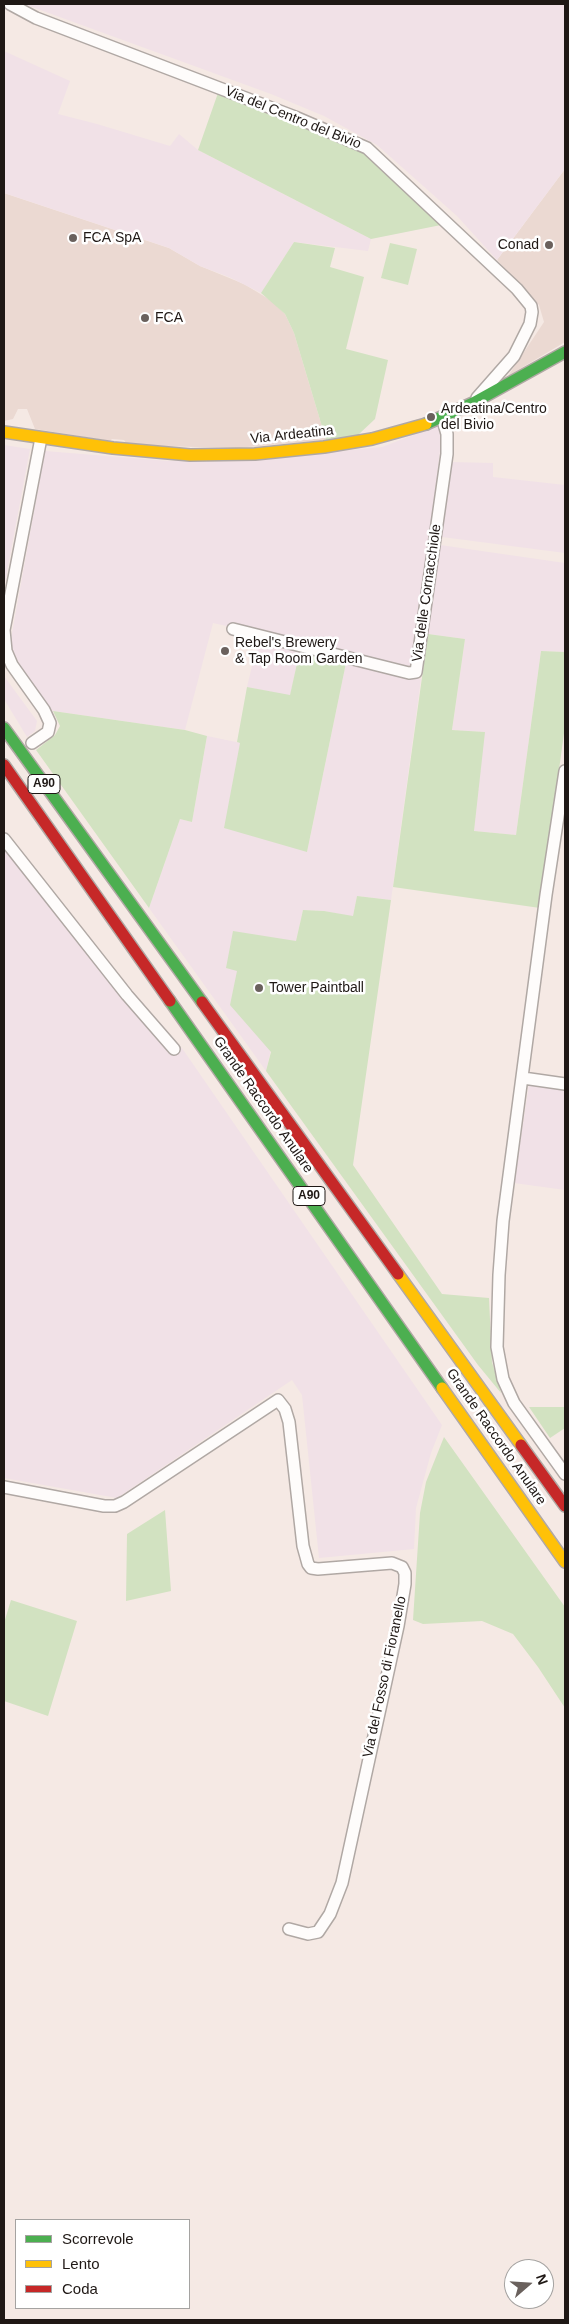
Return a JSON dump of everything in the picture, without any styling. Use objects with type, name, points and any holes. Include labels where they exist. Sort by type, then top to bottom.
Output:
[{"type":"main road","name":"Via Ardeatina","points":[[4,432],[113,448],[190,455],[255,454],[366,440],[405,431],[442,417],[473,403],[565,352]]},
{"type":"main road","name":"Grande Raccordo Anulare","points":[[4,728],[565,1506]]},
{"type":"main road","name":"Grande Raccordo Anulare","points":[[4,765],[565,1562]]},
{"type":"main road","points":[[4,784],[51,832]]},
{"type":"street","name":"Via del Centro del Bivio","points":[[10,4],[36,18],[286,114],[367,148],[517,289],[532,309],[530,324],[514,356],[473,403]]},
{"type":"street","name":"Via delle Cornacchiole","points":[[232,629],[409,673],[416,672],[447,448],[446,430],[442,417]]},
{"type":"street","points":[[32,743],[48,732],[50,723],[44,710],[12,665],[6,651],[4,630],[41,438]]},
{"type":"street","points":[[565,771],[546,896],[503,1221],[499,1275],[498,1355],[503,1379],[514,1403],[565,1474]]},
{"type":"street","points":[[4,839],[127,995],[174,1049]]},
{"type":"street","points":[[523,1078],[565,1084]]},
{"type":"street","name":"Via del Fosso di Fioranello","points":[[4,1487],[104,1506],[115,1506],[124,1502],[278,1400],[285,1409],[289,1422],[303,1546],[308,1564],[311,1568],[318,1569],[392,1563],[402,1567],[405,1573],[405,1584],[397,1633],[342,1883],[330,1914],[318,1932],[308,1934],[289,1929]]},
{"type":"shaded area","points":[[24,4],[565,4],[565,169],[497,260],[457,216],[377,145],[324,116],[271,94]]},
{"type":"shaded area","points":[[4,51],[70,81],[58,114],[170,146],[179,134],[198,150],[371,239],[368,251],[294,242],[261,293],[229,277],[200,266],[169,248],[4,193]]},
{"type":"shaded area","points":[[565,169],[565,342],[508,376],[544,322],[539,305],[497,260]]},
{"type":"shaded area","name":"FCA","points":[[4,193],[169,248],[200,266],[244,284],[272,301],[285,314],[294,333],[326,440],[236,448],[157,446],[126,443],[124,440],[112,439],[110,441],[35,429],[27,409],[18,409],[13,419],[4,421]]},
{"type":"shaded area","points":[[437,426],[442,435],[414,661],[410,667],[213,623],[185,730],[53,711],[23,672],[10,644],[45,451],[168,461],[339,451],[382,447]]},
{"type":"shaded area","points":[[4,445],[30,449],[4,588]]},
{"type":"shaded area","points":[[450,462],[493,463],[493,477],[565,485],[565,553],[442,537]]},
{"type":"shaded area","points":[[440,545],[565,563],[565,652],[541,651],[516,835],[474,831],[484,732],[452,730],[465,639],[428,634]]},
{"type":"shaded area","points":[[258,641],[300,650],[290,696],[247,687]]},
{"type":"shaded area","points":[[346,663],[421,679],[391,900],[357,896],[353,917],[324,911],[303,910],[266,1071],[149,908],[180,819],[192,822],[207,736],[241,743],[307,852]]},
{"type":"shaded area","points":[[4,676],[37,721],[35,731],[27,737],[4,699]]},
{"type":"shaded area","points":[[4,841],[184,1051],[442,1425],[431,1453],[416,1508],[414,1549],[319,1558],[302,1395],[292,1380],[117,1498],[4,1478]]},
{"type":"shaded area","points":[[529,1084],[565,1088],[565,1190],[514,1183]]},
{"type":"green space","points":[[218,93],[362,150],[441,225],[371,239],[198,150]]},
{"type":"green space","points":[[294,242],[335,248],[330,267],[364,277],[346,349],[388,360],[375,419],[358,435],[326,440],[294,333],[285,314],[261,293]]},
{"type":"green space","points":[[390,243],[417,249],[408,285],[381,278]]},
{"type":"green space","points":[[428,634],[465,639],[452,730],[485,732],[474,831],[516,835],[541,651],[565,652],[565,726],[540,908],[393,887]]},
{"type":"green space","points":[[300,650],[346,663],[307,852],[224,828],[240,743],[237,742],[247,687],[290,695]]},
{"type":"green space","points":[[53,711],[185,730],[207,736],[192,822],[180,819],[149,908],[36,750],[55,735],[60,726]]},
{"type":"green space","points":[[357,896],[391,900],[353,1165],[442,1294],[489,1298],[492,1362],[501,1393],[478,1365],[266,1071],[271,1052],[230,1005],[237,971],[226,968],[233,931],[296,941],[303,910],[324,911],[353,916]]},
{"type":"green space","points":[[529,1407],[565,1407],[565,1428],[550,1438]]},
{"type":"green space","points":[[444,1437],[565,1607],[565,1708],[513,1634],[482,1621],[423,1624],[413,1620],[420,1513],[426,1482]]},
{"type":"green space","points":[[165,1510],[171,1591],[126,1601],[127,1534]]},
{"type":"green space","points":[[11,1600],[77,1621],[48,1716],[4,1701],[4,1623]]},
{"type":"traffic: fast","points":[[426,424],[473,403],[565,352]]},
{"type":"traffic: fast","points":[[4,728],[202,1002]]},
{"type":"traffic: fast","points":[[170,1001],[442,1388]]},
{"type":"traffic: slow","points":[[4,432],[113,448],[190,455],[255,454],[324,447],[372,439],[426,424]]},
{"type":"traffic: slow","points":[[398,1274],[521,1445]]},
{"type":"traffic: slow","points":[[442,1388],[565,1562]]},
{"type":"traffic: jam","points":[[4,765],[170,1001]]},
{"type":"traffic: jam","points":[[202,1002],[398,1274]]},
{"type":"traffic: jam","points":[[521,1445],[565,1506]]},
{"type":"place","name":"FCA SpA","points":[[73,238]]},
{"type":"place","name":"Conad","points":[[549,245]]},
{"type":"place","name":"FCA","points":[[145,318]]},
{"type":"place","name":"Ardeatina/Centro del Bivio","points":[[431,417]]},
{"type":"place","name":"Rebel's Brewery & Tap Room Garden","points":[[225,651]]},
{"type":"place","name":"Tower Paintball","points":[[259,988]]}]
